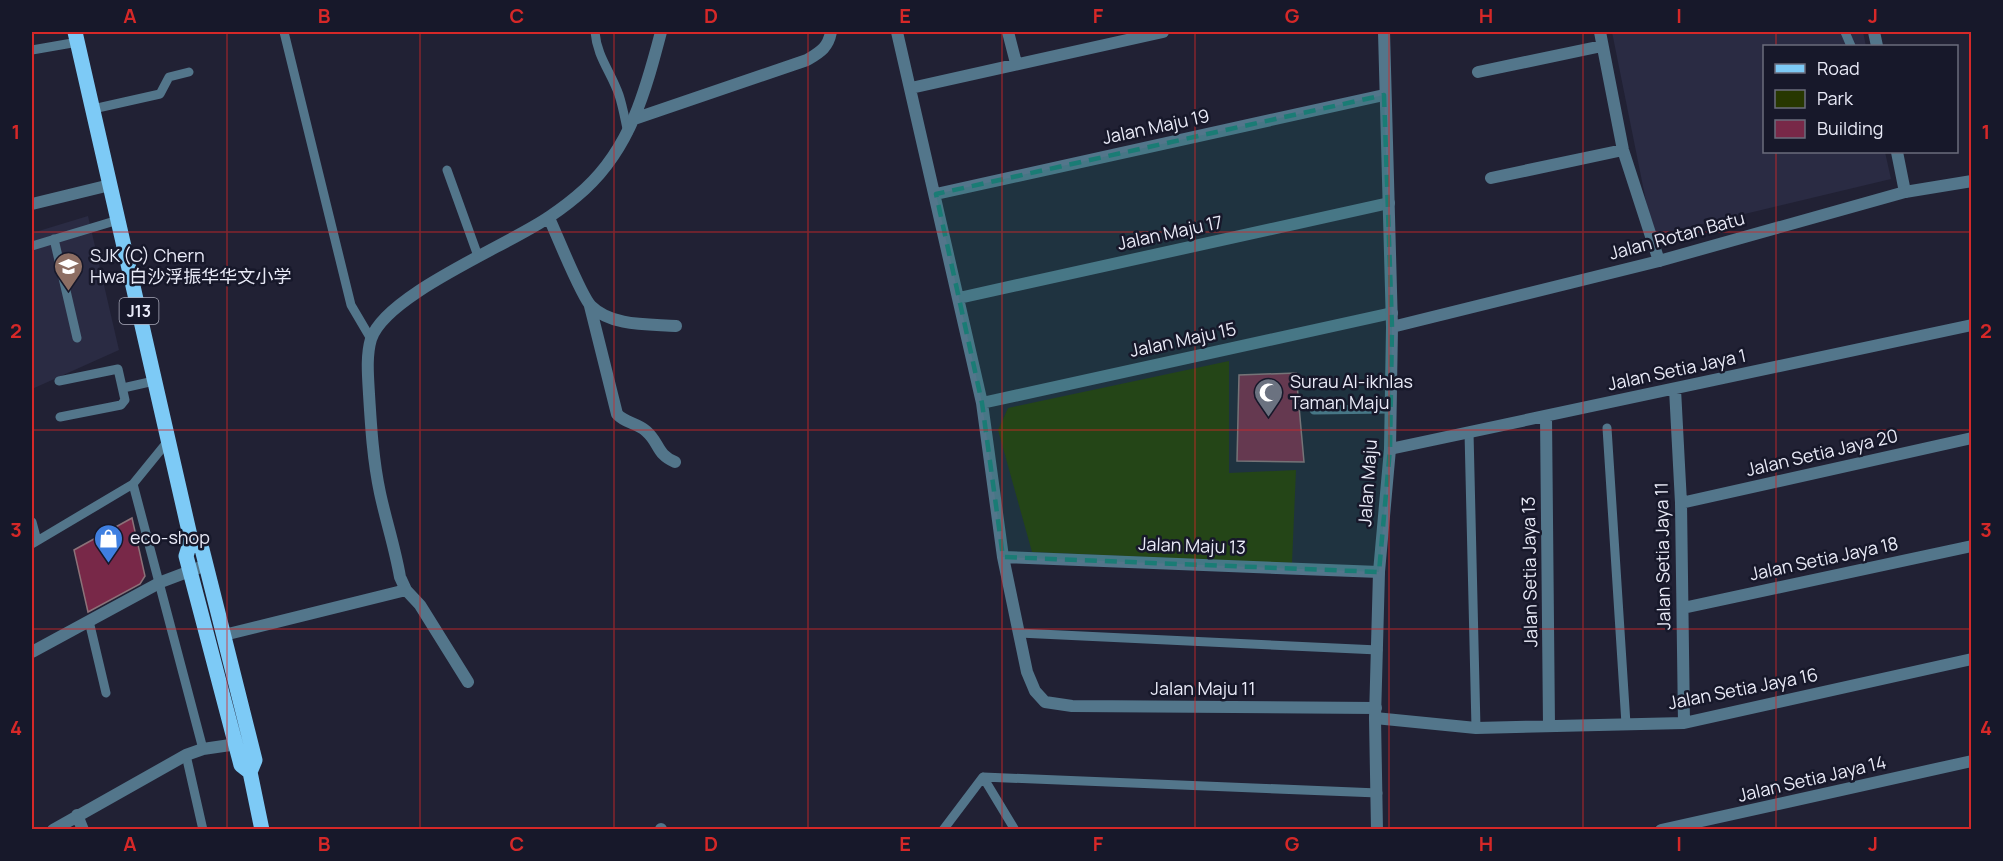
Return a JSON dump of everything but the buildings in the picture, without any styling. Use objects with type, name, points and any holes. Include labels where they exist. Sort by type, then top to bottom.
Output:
[{"type":"main road","name":"J13","points":[[76,37],[191,540],[186,556],[189,570],[243,743]]},
{"type":"main road","name":"J13","points":[[191,540],[202,549],[224,635],[243,743],[240,765],[250,772],[262,830]]},
{"type":"street","points":[[468,682],[420,605],[406,590],[400,577],[375,464],[368,362],[371,339],[380,323],[396,307],[478,256],[549,218],[586,188],[611,159],[634,119],[646,90],[661,32]]},
{"type":"street","points":[[634,119],[807,60],[823,51],[829,42],[831,32]]},
{"type":"street","points":[[897,32],[936,194],[982,403],[1003,557],[1019,633]]},
{"type":"street","points":[[1008,32],[1016,63]]},
{"type":"street","points":[[911,88],[1119,36],[1163,32]]},
{"type":"street","name":"Jalan Maju","points":[[1377,830],[1376,713],[1379,572],[1390,449],[1392,327],[1389,203],[1383,95],[1384,32]]},
{"type":"street","points":[[1600,32],[1623,150],[1659,261]]},
{"type":"street","points":[[1478,72],[1602,46]]},
{"type":"street","name":"Jalan Maju 19","points":[[936,194],[1383,95]]},
{"type":"street","points":[[1491,178],[1623,150]]},
{"type":"street","points":[[1898,153],[1905,192]]},
{"type":"street","name":"Jalan Rotan Batu","points":[[1392,327],[1659,261],[1905,192],[1971,181]]},
{"type":"street","points":[[32,204],[110,185]]},
{"type":"street","name":"Jalan Maju 17","points":[[959,298],[1389,203]]},
{"type":"street","points":[[549,218],[590,306],[616,414],[621,420],[646,430],[664,457],[675,462]]},
{"type":"street","points":[[590,306],[614,319],[637,324],[676,326]]},
{"type":"street","name":"Jalan Maju 15","points":[[982,403],[1392,313]]},
{"type":"street","name":"Jalan Setia Jaya 1","points":[[1390,449],[1971,325]]},
{"type":"street","name":"Jalan Setia Jaya 11","points":[[1675,388],[1681,502],[1684,723]]},
{"type":"street","name":"Jalan Setia Jaya 13","points":[[1546,417],[1549,726]]},
{"type":"street","name":"Jalan Setia Jaya 20","points":[[1681,502],[1971,438]]},
{"type":"street","name":"Jalan Setia Jaya 18","points":[[1683,608],[1971,546]]},
{"type":"street","name":"Jalan Maju 13","points":[[1003,557],[1379,572]]},
{"type":"street","points":[[32,652],[161,582],[206,565]]},
{"type":"street","points":[[224,635],[406,590]]},
{"type":"street","name":"Jalan Maju 11","points":[[1019,633],[1027,672],[1035,691],[1045,702],[1072,706],[1376,713]]},
{"type":"street","name":"Jalan Setia Jaya 16","points":[[1376,713],[1476,728],[1684,723],[1971,659]]},
{"type":"street","points":[[53,830],[186,755],[203,749],[243,743]]},
{"type":"street","name":"Jalan Setia Jaya 14","points":[[1661,830],[1723,824],[1971,761]]},
{"type":"street","points":[[77,815],[83,830]]},
{"type":"lane","points":[[284,32],[351,305],[371,339]]},
{"type":"lane","points":[[595,32],[596,45],[603,66],[619,94],[627,133]]},
{"type":"lane","points":[[32,50],[76,37]]},
{"type":"lane","points":[[93,109],[160,94],[169,77],[189,72]]},
{"type":"lane","points":[[447,170],[478,256]]},
{"type":"lane","points":[[32,246],[118,220]]},
{"type":"lane","points":[[54,239],[77,338]]},
{"type":"lane","points":[[59,381],[115,369],[120,371],[125,400],[121,405],[60,417]]},
{"type":"lane","points":[[123,388],[154,381]]},
{"type":"lane","points":[[1314,410],[1389,409]]},
{"type":"lane","points":[[1607,428],[1626,724]]},
{"type":"lane","points":[[1469,432],[1476,728]]},
{"type":"lane","points":[[32,522],[34,543],[133,484],[168,441]]},
{"type":"lane","points":[[133,484],[161,582],[203,749]]},
{"type":"lane","points":[[88,621],[106,693]]},
{"type":"lane","points":[[1019,633],[1378,650]]},
{"type":"lane","points":[[186,755],[203,830]]},
{"type":"lane","points":[[983,777],[1378,793]]},
{"type":"lane","points":[[943,830],[983,777]]},
{"type":"lane","points":[[983,777],[1015,830]]},
{"type":"highlighted area","points":[[1384,95],[1392,327],[1390,449],[1379,572],[1003,557],[982,403],[936,194]]},
{"type":"shaded area","points":[[1612,32],[1863,32],[1866,45],[1763,45],[1763,153],[1885,153],[1891,179],[1653,236]]},
{"type":"shaded area","name":"SJK (C) Chern Hwa 白沙浮振华华文小学","points":[[88,216],[119,350],[32,389],[32,233]]},
{"type":"green space","points":[[1229,361],[1229,473],[1296,470],[1292,563],[1032,552],[998,430],[1008,408]]},
{"type":"place","name":"SJK (C) Chern Hwa 白沙浮振华华文小学","points":[[69,292]]},
{"type":"place","name":"Surau Al-ikhlas Taman Maju","points":[[1269,418]]},
{"type":"place","name":"eco-shop","points":[[109,564]]}]
